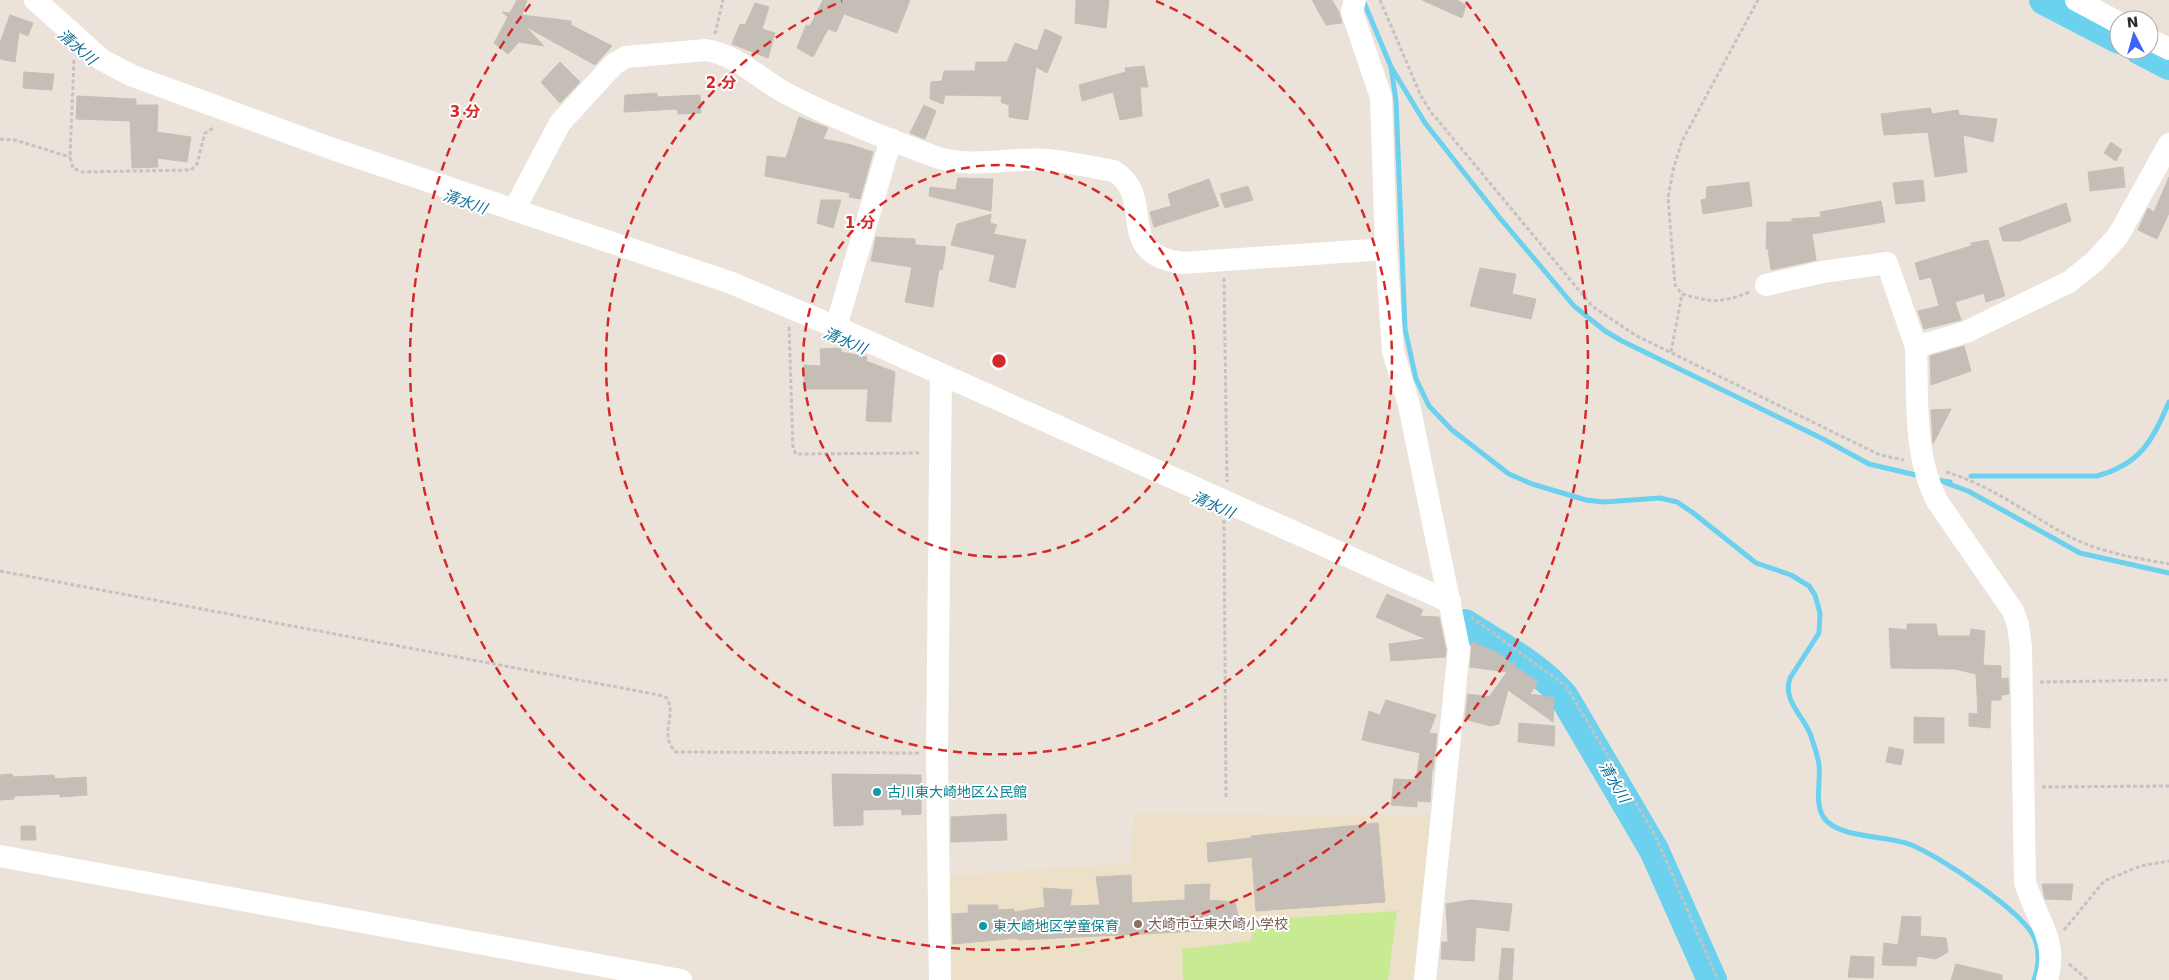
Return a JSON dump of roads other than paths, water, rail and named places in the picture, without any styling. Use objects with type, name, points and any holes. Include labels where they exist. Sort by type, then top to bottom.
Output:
[{"type":"street","points":[[35,0],[96,54],[133,76],[330,148],[729,282],[836,327],[941,375],[1225,509],[1450,602]]},
{"type":"street","points":[[1355,0],[1352,12],[1381,97],[1386,249],[1393,351],[1409,405],[1459,649],[1425,980]]},
{"type":"street","points":[[2076,0],[2109,18]]},
{"type":"street","points":[[514,210],[560,123],[614,64],[626,57],[706,50],[717,52],[746,66],[787,94],[891,140],[939,158],[958,162],[1046,160],[1114,171],[1124,177],[1131,186],[1143,243],[1149,253],[1164,261],[1182,263],[1386,249]]},
{"type":"street","points":[[836,327],[891,140]]},
{"type":"street","points":[[1916,347],[1966,332],[2069,282],[2094,262],[2118,236],[2169,144]]},
{"type":"street","points":[[1766,285],[1822,272],[1887,263],[1916,347],[1925,473],[1937,501],[2013,611],[2018,625],[2022,682],[2025,882],[2051,947],[2050,968],[2047,980]]},
{"type":"street","points":[[940,980],[936,753],[941,375]]},
{"type":"street","points":[[0,856],[628,975],[681,980]]},
{"type":"waterway","points":[[1363,0],[1391,67],[1425,123],[1499,217],[1574,306],[1605,331],[1622,341],[1823,439],[1869,464],[1920,476]]},
{"type":"waterway","name":"清水川","points":[[2044,0],[2109,34]]},
{"type":"waterway","name":"清水川","points":[[2159,60],[2169,65]]},
{"type":"waterway","points":[[1391,67],[1396,101],[1405,329],[1416,379],[1429,406],[1452,430],[1509,474],[1532,484],[1586,500],[1604,502],[1660,498],[1677,502],[1756,563],[1791,575],[1809,586],[1815,595],[1820,613],[1819,633],[1790,678],[1788,686],[1791,701],[1808,729],[1817,755],[1819,806],[1824,818],[1831,825],[1851,833],[1900,841],[1922,850],[1959,872],[1998,900],[2015,914],[2035,939],[2038,949],[2038,960],[2034,980]]},
{"type":"waterway","points":[[1971,476],[2097,476],[2112,471],[2134,458],[2143,449],[2157,429],[2169,402]]},
{"type":"waterway","points":[[1935,480],[1950,482]]},
{"type":"waterway","points":[[1946,483],[1968,491],[2080,553],[2169,573]]},
{"type":"waterway","name":"清水川","points":[[1465,624],[1518,657],[1543,676],[1564,697],[1654,850],[1712,980]]},
{"type":"place","name":"古川東大崎地区公民館","points":[[877,792]]},
{"type":"place","name":"大崎市立東大崎小学校","points":[[1138,924]]},
{"type":"place","name":"東大崎地区学童保育","points":[[983,926]]}]
